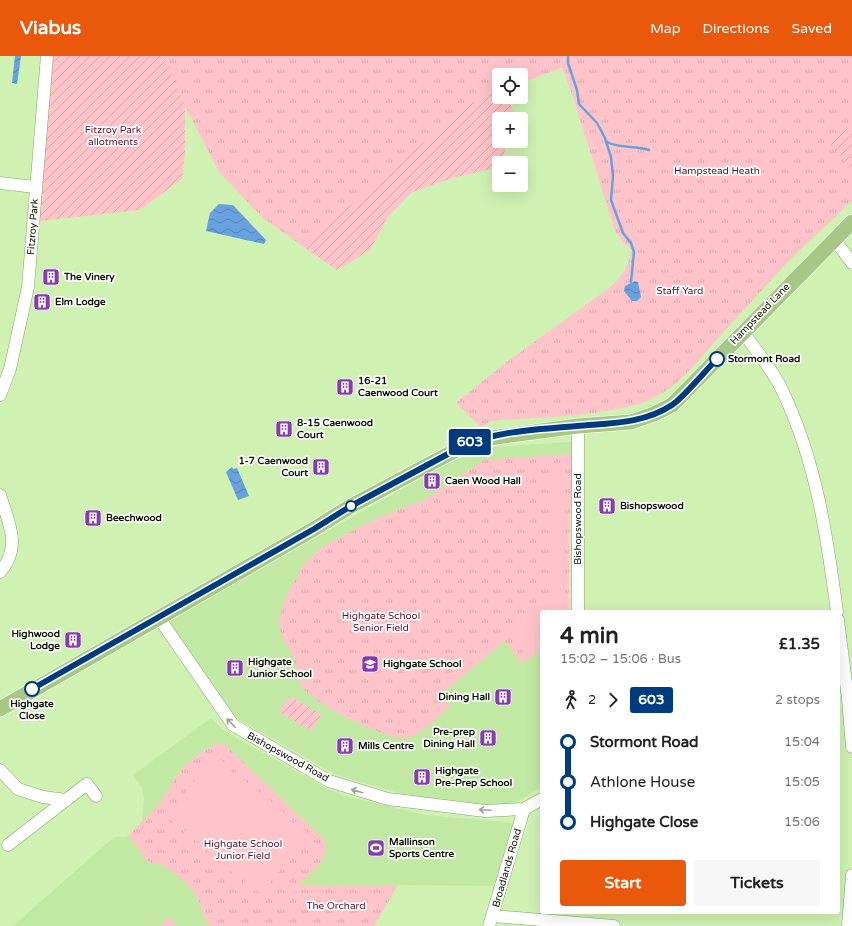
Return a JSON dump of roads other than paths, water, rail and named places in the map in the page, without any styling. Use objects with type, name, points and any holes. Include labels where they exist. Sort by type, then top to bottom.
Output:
[{"type":"main road","name":"Hampstead Lane","points":[[0,709],[314,529],[351,506],[475,440],[578,426],[631,422],[654,414],[672,405],[852,222]]},
{"type":"street","name":"Fitzroy Park","points":[[0,395],[10,369],[28,287],[35,187],[47,56]]},
{"type":"street","points":[[0,183],[35,187]]},
{"type":"street","points":[[834,239],[852,263]]},
{"type":"street","points":[[743,332],[782,389],[808,454],[830,554],[837,610]]},
{"type":"street","name":"Bishopswood Road","points":[[578,426],[578,610]]},
{"type":"street","points":[[0,495],[14,546],[11,557],[0,572]]},
{"type":"street","name":"Bishopswood Road","points":[[159,618],[233,725],[317,775],[355,790],[388,799],[485,811],[524,809],[540,800]]},
{"type":"street","points":[[840,636],[852,747]]},
{"type":"street","points":[[0,770],[18,789],[43,797],[66,800]]},
{"type":"street","points":[[8,846],[87,784],[96,796]]},
{"type":"street","name":"Broadlands Road","points":[[491,921],[524,809]]},
{"type":"street","points":[[848,926],[852,875]]},
{"type":"street","points":[[491,921],[614,926]]},
{"type":"water","points":[[15,56],[21,56],[17,84],[12,83]]},
{"type":"water","points":[[219,204],[233,205],[266,240],[264,244],[206,231],[210,213]]},
{"type":"water","points":[[635,281],[638,282],[641,297],[637,301],[632,301],[624,291],[625,286]]},
{"type":"water","points":[[232,467],[233,469],[237,468],[249,496],[238,500],[226,472]]},
{"type":"waterway","points":[[568,56],[568,63],[577,90],[579,104],[597,123],[605,138],[611,157],[613,176],[611,200],[623,233],[631,243],[634,252],[631,282]]},
{"type":"waterway","points":[[607,142],[617,146],[649,150]]},
{"type":"place","name":"The Vinery","points":[[51,277]]},
{"type":"place","name":"Elm Lodge","points":[[42,302]]},
{"type":"place","name":"Stormont Road","points":[[717,359]]},
{"type":"place","name":"16-21 Caenwood Court","points":[[345,387]]},
{"type":"place","name":"8-15 Caenwood Court","points":[[284,429]]},
{"type":"place","name":"1-7 Caenwood Court","points":[[321,467]]},
{"type":"place","name":"Caen Wood Hall","points":[[432,481]]},
{"type":"place","name":"Bishopswood","points":[[607,506]]},
{"type":"place","name":"Beechwood","points":[[93,518]]},
{"type":"place","name":"Highwood Lodge","points":[[73,640]]},
{"type":"place","name":"Highgate School","points":[[370,664]]},
{"type":"place","name":"Highgate Junior School","points":[[235,668]]},
{"type":"place","name":"Highgate Close","points":[[32,689]]},
{"type":"place","name":"Dining Hall","points":[[503,697]]},
{"type":"place","name":"Pre-prep Dining Hall","points":[[488,738]]},
{"type":"place","name":"Mills Centre","points":[[345,746]]},
{"type":"place","name":"Highgate Pre-Prep School","points":[[422,777]]},
{"type":"place","name":"Mallinson Sports Centre","points":[[376,848]]},
{"type":"park label","name":"Fitzroy Park allotments","points":[[113,136]]},
{"type":"park label","name":"Hampstead Heath","points":[[717,171]]},
{"type":"park label","name":"Staff Yard","points":[[680,291]]},
{"type":"park label","name":"Highgate School Senior Field","points":[[381,622]]},
{"type":"park label","name":"Highgate School Junior Field","points":[[243,850]]},
{"type":"park label","name":"The Orchard","points":[[336,906]]}]
